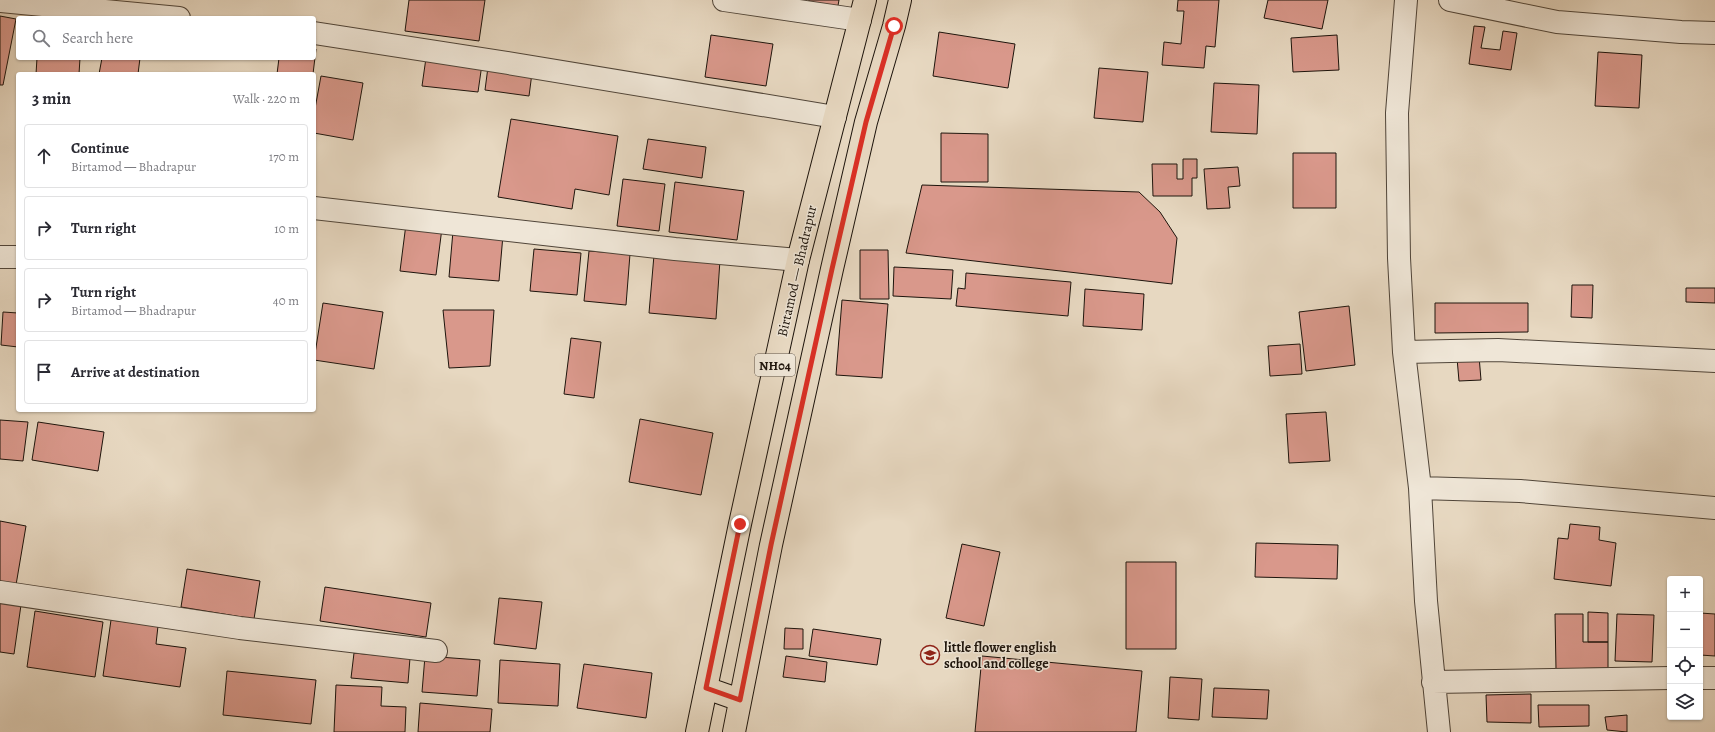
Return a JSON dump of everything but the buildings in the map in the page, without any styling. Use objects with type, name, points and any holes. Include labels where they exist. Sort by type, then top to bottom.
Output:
[{"type":"main road","name":"NH04","points":[[734,732],[771,545],[834,261],[866,122],[894,26],[900,0]]},
{"type":"main road","name":"Birtamod — Bhadrapur","points":[[697,732],[740,524],[798,260],[862,10]]},
{"type":"main road","points":[[706,688],[740,700]]},
{"type":"street","points":[[724,0],[862,10]]},
{"type":"street","points":[[1406,0],[1397,113],[1398,258],[1404,352],[1420,488],[1426,601],[1439,732]]},
{"type":"street","points":[[1450,0],[1557,22],[1680,32],[1715,33]]},
{"type":"street","points":[[0,1],[158,16]]},
{"type":"street","points":[[316,33],[508,63],[835,117]]},
{"type":"street","points":[[316,208],[675,249],[798,260]]},
{"type":"street","points":[[0,258],[16,257]]},
{"type":"street","points":[[1404,352],[1498,350],[1715,361]]},
{"type":"street","points":[[1420,488],[1520,491],[1715,508]]},
{"type":"street","points":[[0,592],[240,628],[436,651]]},
{"type":"street","points":[[1433,682],[1667,678]]},
{"type":"street","points":[[1703,678],[1715,678]]},
{"type":"place","name":"little flower english school and college","points":[[930,655]]},
{"type":"route","points":[[740,524],[706,688],[740,700],[771,545],[832,269],[866,122],[894,26]]}]
